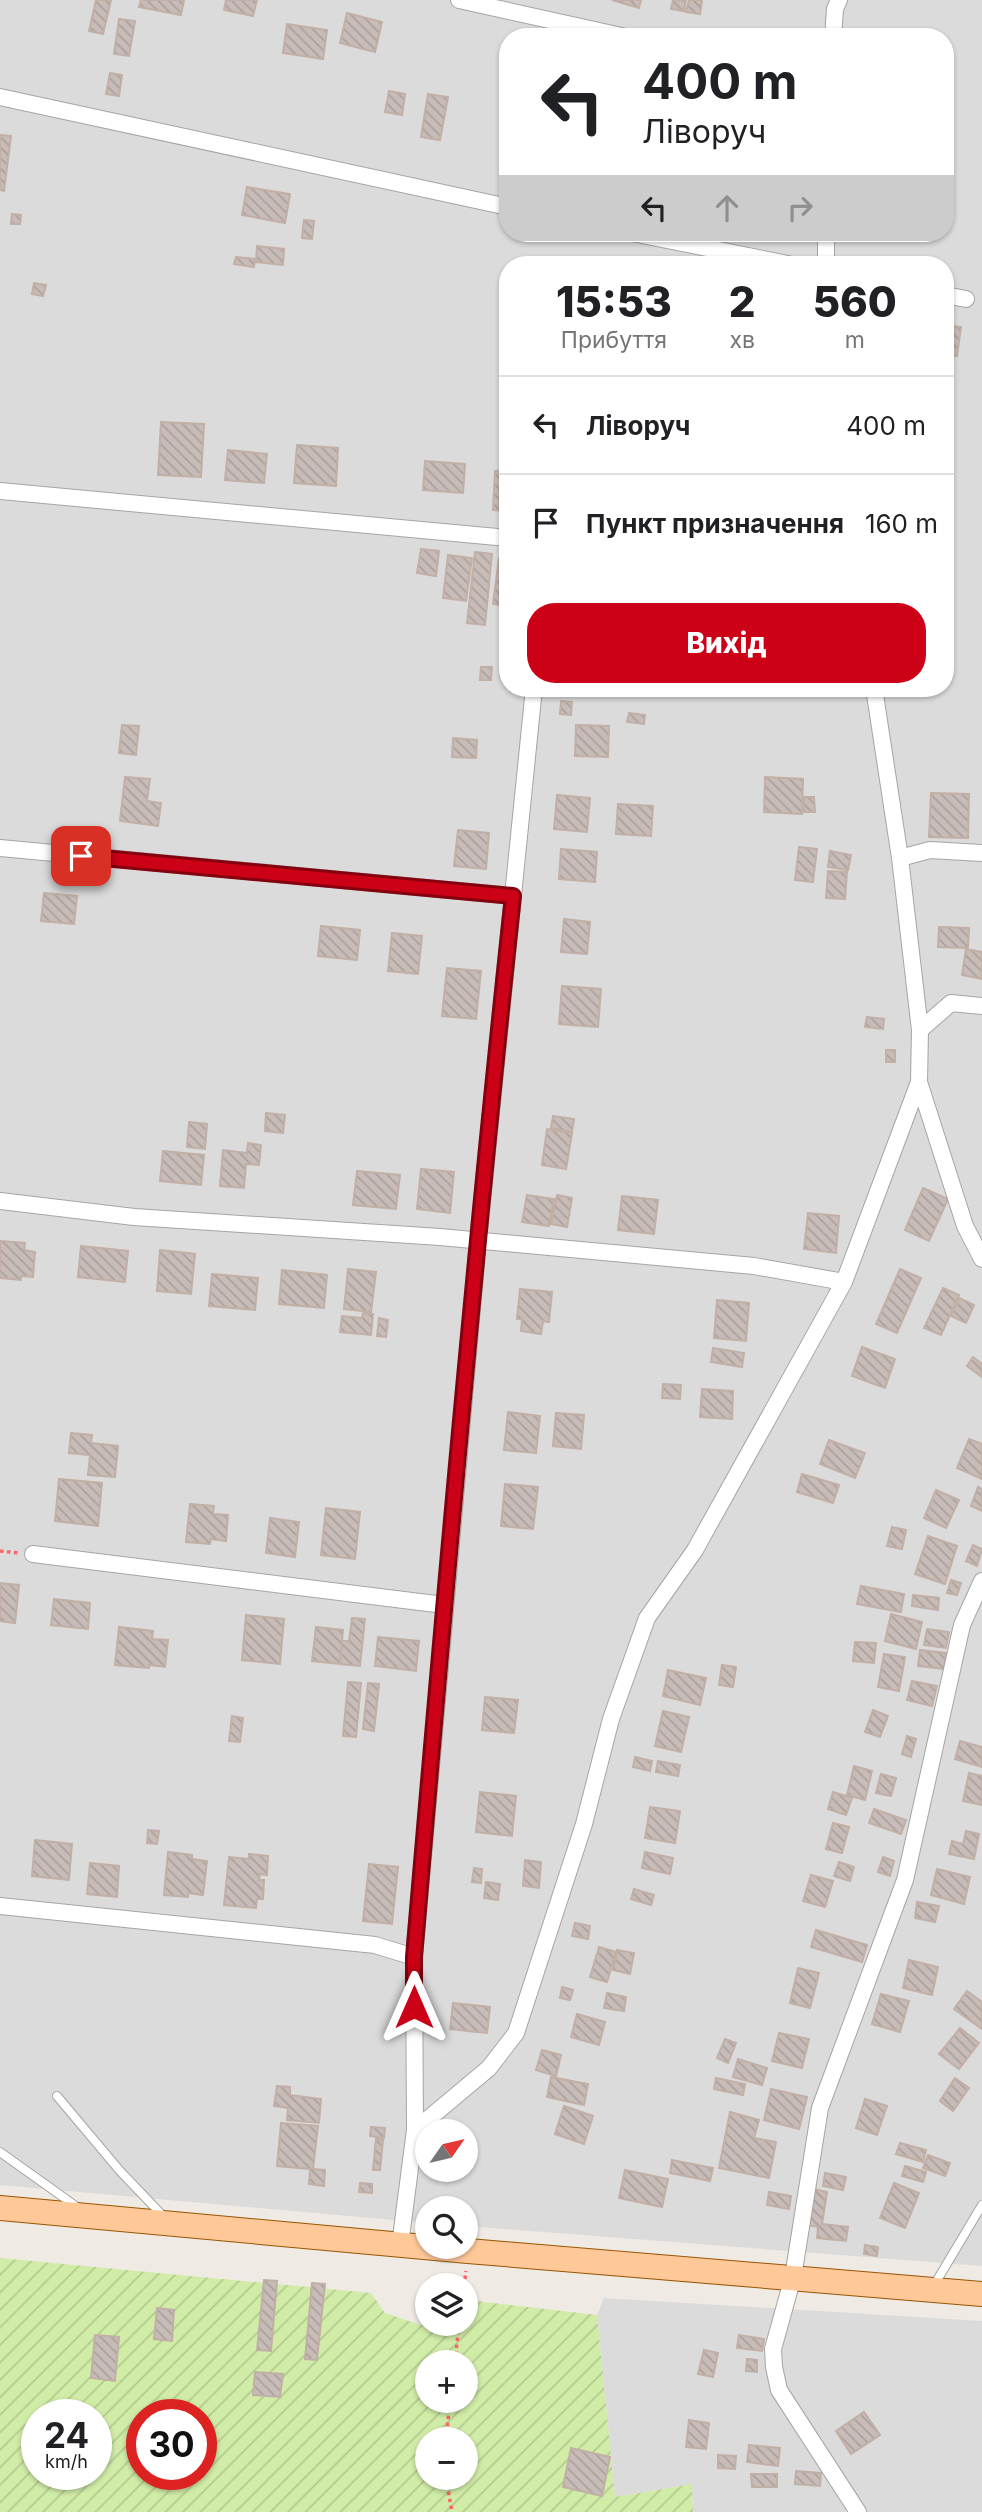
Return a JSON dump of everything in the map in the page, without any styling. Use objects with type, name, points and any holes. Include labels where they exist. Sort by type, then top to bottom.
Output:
[{"type":"main road","points":[[0,2208],[982,2294]]},
{"type":"street","points":[[459,0],[585,28]]},
{"type":"street","points":[[833,28],[834,3]]},
{"type":"street","points":[[0,97],[499,205]]},
{"type":"street","points":[[677,242],[748,256]]},
{"type":"street","points":[[954,297],[966,299]]},
{"type":"street","points":[[0,491],[499,537]]},
{"type":"street","points":[[400,2245],[415,2130],[414,1957],[444,1605],[533,697]]},
{"type":"street","points":[[875,697],[900,858],[920,1030],[919,1082],[965,1226],[982,1259]]},
{"type":"street","points":[[0,848],[513,896]]},
{"type":"street","points":[[900,858],[930,850],[982,853]]},
{"type":"street","points":[[920,1030],[951,1003],[982,1006]]},
{"type":"street","points":[[428,2119],[489,2068],[516,2033],[584,1824],[611,1719],[647,1618],[695,1550],[844,1282],[919,1082]]},
{"type":"street","points":[[0,1201],[134,1217],[478,1241],[754,1266],[844,1282]]},
{"type":"street","points":[[33,1554],[444,1605]]},
{"type":"street","points":[[858,2512],[779,2390],[773,2349],[793,2277],[820,2108],[905,1880],[962,1625],[982,1581]]},
{"type":"street","points":[[0,1906],[375,1945],[414,1957]]},
{"type":"lane","points":[[57,2096],[120,2171],[172,2224]]},
{"type":"lane","points":[[0,2152],[91,2217]]},
{"type":"lane","points":[[931,2289],[982,2205]]},
{"type":"path","points":[[448,2490],[452,2512]]},
{"type":"shaded area","points":[[0,0],[982,0],[982,2266],[478,2227],[478,2196],[415,2196],[415,2222],[0,2185]]},
{"type":"shaded area","points":[[604,2298],[982,2321],[982,2512],[693,2512],[692,2484],[615,2497],[597,2315]]},
{"type":"green space","points":[[0,2258],[371,2293],[385,2313],[415,2323],[415,2336],[478,2336],[478,2301],[597,2315],[615,2497],[692,2484],[693,2512],[0,2512]]},
{"type":"building","points":[[96,0],[111,0],[103,34],[89,31]]},
{"type":"building","points":[[141,0],[184,0],[181,15],[139,7]]},
{"type":"building","points":[[226,0],[257,0],[253,16],[224,10]]},
{"type":"building","points":[[612,0],[641,0],[639,8]]},
{"type":"building","points":[[673,0],[686,0],[684,11],[671,9]]},
{"type":"building","points":[[689,0],[702,0],[700,14],[686,12]]},
{"type":"building","points":[[347,13],[382,22],[375,52],[340,43]]},
{"type":"building","points":[[119,19],[135,21],[129,56],[114,54]]},
{"type":"building","points":[[287,24],[327,30],[323,59],[283,53]]},
{"type":"building","points":[[110,73],[122,75],[119,96],[106,94]]},
{"type":"building","points":[[389,91],[405,94],[402,115],[385,112]]},
{"type":"building","points":[[428,94],[448,97],[440,140],[421,137]]},
{"type":"building","points":[[0,135],[11,136],[4,191],[0,190]]},
{"type":"building","points":[[247,187],[290,194],[285,223],[242,215]]},
{"type":"building","points":[[12,214],[21,215],[20,224],[11,224]]},
{"type":"building","points":[[304,220],[314,221],[312,239],[302,238]]},
{"type":"building","points":[[257,246],[284,249],[283,265],[256,262]]},
{"type":"building","points":[[236,257],[255,259],[254,267],[234,264]]},
{"type":"building","points":[[34,283],[46,285],[43,296],[32,294]]},
{"type":"building","points":[[954,326],[961,327],[957,356],[954,356]]},
{"type":"building","points":[[161,422],[204,424],[201,477],[158,475]]},
{"type":"building","points":[[297,445],[338,448],[336,486],[294,483]]},
{"type":"building","points":[[228,450],[267,454],[264,483],[225,480]]},
{"type":"building","points":[[425,461],[465,464],[463,493],[423,490]]},
{"type":"building","points":[[495,471],[499,471],[499,510],[493,510]]},
{"type":"building","points":[[421,549],[439,551],[436,576],[417,573]]},
{"type":"building","points":[[475,552],[492,554],[485,625],[467,623]]},
{"type":"building","points":[[448,555],[472,558],[466,601],[443,598]]},
{"type":"building","points":[[499,558],[499,605],[493,604]]},
{"type":"building","points":[[481,667],[492,667],[491,680],[480,680]]},
{"type":"building","points":[[561,701],[572,702],[571,715],[560,714]]},
{"type":"building","points":[[629,713],[645,715],[644,724],[627,722]]},
{"type":"building","points":[[122,725],[139,726],[136,755],[119,753]]},
{"type":"building","points":[[576,725],[609,726],[608,757],[575,756]]},
{"type":"building","points":[[453,738],[477,740],[476,758],[452,757]]},
{"type":"building","points":[[125,777],[150,779],[147,801],[161,803],[158,826],[120,821]]},
{"type":"building","points":[[765,777],[803,779],[802,814],[764,812]]},
{"type":"building","points":[[931,793],[969,794],[968,838],[929,837]]},
{"type":"building","points":[[557,795],[590,798],[587,832],[554,829]]},
{"type":"building","points":[[804,797],[814,797],[815,812],[804,812]]},
{"type":"building","points":[[618,804],[653,806],[651,836],[616,834]]},
{"type":"building","points":[[458,830],[489,833],[486,869],[454,866]]},
{"type":"building","points":[[799,847],[817,849],[813,882],[795,880]]},
{"type":"building","points":[[561,849],[597,852],[595,882],[559,879]]},
{"type":"building","points":[[830,851],[851,855],[848,870],[828,867]]},
{"type":"building","points":[[828,871],[847,872],[845,899],[826,898]]},
{"type":"building","points":[[44,893],[77,896],[74,924],[41,921]]},
{"type":"building","points":[[564,919],[590,922],[587,954],[561,952]]},
{"type":"building","points":[[321,926],[360,930],[357,960],[318,956]]},
{"type":"building","points":[[939,927],[969,928],[968,948],[938,947]]},
{"type":"building","points":[[392,933],[422,936],[418,974],[388,971]]},
{"type":"building","points":[[966,949],[982,952],[982,979],[962,975]]},
{"type":"building","points":[[447,968],[481,971],[476,1019],[442,1016]]},
{"type":"building","points":[[562,986],[601,989],[598,1027],[559,1024]]},
{"type":"building","points":[[867,1017],[884,1019],[883,1029],[865,1027]]},
{"type":"building","points":[[886,1050],[895,1050],[895,1062],[886,1062]]},
{"type":"building","points":[[266,1113],[285,1115],[283,1133],[265,1131]]},
{"type":"building","points":[[553,1116],[574,1119],[572,1132],[551,1128]]},
{"type":"building","points":[[189,1122],[207,1124],[205,1149],[187,1147]]},
{"type":"building","points":[[547,1129],[572,1133],[566,1169],[542,1165]]},
{"type":"building","points":[[248,1143],[261,1145],[259,1165],[246,1164],[244,1188],[220,1186],[223,1150],[247,1153]]},
{"type":"building","points":[[163,1151],[204,1155],[201,1185],[160,1181]]},
{"type":"building","points":[[421,1169],[454,1172],[450,1213],[417,1209]]},
{"type":"building","points":[[357,1171],[400,1175],[396,1209],[353,1205]]},
{"type":"building","points":[[923,1188],[948,1199],[929,1241],[905,1230]]},
{"type":"building","points":[[527,1195],[554,1199],[549,1226],[522,1222]]},
{"type":"building","points":[[557,1195],[572,1198],[567,1227],[551,1224]]},
{"type":"building","points":[[622,1196],[658,1200],[654,1234],[618,1230]]},
{"type":"building","points":[[808,1213],[839,1216],[836,1253],[804,1249]]},
{"type":"building","points":[[0,1241],[25,1243],[24,1250],[35,1252],[33,1277],[21,1276],[21,1280],[0,1278]]},
{"type":"building","points":[[81,1246],[128,1251],[125,1282],[78,1277]]},
{"type":"building","points":[[160,1250],[195,1254],[191,1294],[157,1291]]},
{"type":"building","points":[[348,1269],[376,1272],[371,1312],[344,1309]]},
{"type":"building","points":[[900,1269],[921,1278],[897,1333],[876,1324]]},
{"type":"building","points":[[282,1270],[327,1275],[324,1308],[279,1304]]},
{"type":"building","points":[[212,1274],[258,1278],[255,1310],[209,1306]]},
{"type":"building","points":[[943,1288],[959,1295],[941,1335],[924,1328]]},
{"type":"building","points":[[520,1289],[552,1292],[549,1322],[543,1321],[541,1334],[521,1331],[522,1319],[517,1319]]},
{"type":"building","points":[[959,1298],[974,1305],[966,1323],[951,1316]]},
{"type":"building","points":[[717,1300],[749,1303],[746,1341],[714,1338]]},
{"type":"building","points":[[363,1313],[373,1314],[371,1335],[340,1332],[342,1316],[362,1318]]},
{"type":"building","points":[[379,1318],[388,1320],[386,1337],[377,1336]]},
{"type":"building","points":[[862,1347],[895,1359],[885,1388],[852,1376]]},
{"type":"building","points":[[713,1348],[744,1353],[742,1367],[711,1362]]},
{"type":"building","points":[[973,1357],[982,1364],[982,1377],[967,1366]]},
{"type":"building","points":[[663,1384],[681,1385],[680,1399],[662,1398]]},
{"type":"building","points":[[702,1389],[733,1391],[732,1419],[700,1417]]},
{"type":"building","points":[[508,1412],[540,1416],[536,1453],[504,1450]]},
{"type":"building","points":[[556,1413],[584,1415],[581,1449],[553,1446]]},
{"type":"building","points":[[71,1433],[92,1435],[91,1443],[118,1446],[115,1477],[88,1475],[90,1455],[69,1453]]},
{"type":"building","points":[[969,1439],[982,1444],[982,1479],[957,1468]]},
{"type":"building","points":[[829,1440],[865,1453],[855,1478],[820,1464]]},
{"type":"building","points":[[802,1474],[839,1485],[833,1503],[797,1492]]},
{"type":"building","points":[[59,1479],[102,1483],[98,1526],[55,1521]]},
{"type":"building","points":[[505,1484],[538,1487],[533,1529],[501,1526]]},
{"type":"building","points":[[978,1487],[982,1489],[982,1511],[971,1506]]},
{"type":"building","points":[[936,1490],[959,1500],[946,1528],[924,1518]]},
{"type":"building","points":[[190,1504],[214,1506],[213,1514],[228,1515],[226,1541],[211,1539],[210,1544],[186,1542]]},
{"type":"building","points":[[326,1508],[360,1512],[355,1559],[321,1555]]},
{"type":"building","points":[[270,1518],[299,1522],[295,1557],[266,1553]]},
{"type":"building","points":[[892,1527],[906,1530],[902,1549],[887,1546]]},
{"type":"building","points":[[928,1536],[957,1546],[945,1584],[915,1574]]},
{"type":"building","points":[[973,1545],[982,1549],[977,1566],[966,1561]]},
{"type":"building","points":[[951,1580],[961,1583],[957,1595],[947,1593]]},
{"type":"building","points":[[0,1583],[19,1585],[15,1623],[0,1621]]},
{"type":"building","points":[[861,1586],[904,1594],[901,1612],[857,1604]]},
{"type":"building","points":[[913,1595],[939,1598],[938,1610],[912,1606]]},
{"type":"building","points":[[54,1599],[90,1603],[88,1629],[51,1625]]},
{"type":"building","points":[[891,1614],[922,1622],[916,1649],[885,1641]]},
{"type":"building","points":[[246,1615],[284,1619],[280,1664],[242,1660]]},
{"type":"building","points":[[352,1618],[365,1619],[360,1666],[340,1664],[342,1640],[349,1641]]},
{"type":"building","points":[[119,1627],[153,1631],[152,1639],[168,1640],[165,1667],[115,1665]]},
{"type":"building","points":[[316,1627],[343,1630],[340,1664],[312,1661]]},
{"type":"building","points":[[927,1629],[949,1632],[946,1648],[924,1645]]},
{"type":"building","points":[[378,1637],[419,1641],[416,1671],[375,1666]]},
{"type":"building","points":[[855,1642],[876,1643],[874,1663],[853,1661]]},
{"type":"building","points":[[920,1650],[946,1653],[944,1669],[918,1666]]},
{"type":"building","points":[[884,1654],[905,1657],[899,1691],[878,1687]]},
{"type":"building","points":[[722,1665],[736,1667],[733,1687],[719,1685]]},
{"type":"building","points":[[668,1670],[706,1678],[700,1705],[663,1696]]},
{"type":"building","points":[[912,1681],[937,1686],[932,1706],[907,1700]]},
{"type":"building","points":[[348,1682],[361,1683],[356,1737],[343,1736]]},
{"type":"building","points":[[368,1683],[379,1684],[374,1731],[363,1729]]},
{"type":"building","points":[[485,1697],[518,1700],[514,1733],[482,1730]]},
{"type":"building","points":[[873,1710],[888,1716],[880,1737],[865,1732]]},
{"type":"building","points":[[663,1711],[689,1717],[681,1752],[655,1746]]},
{"type":"building","points":[[232,1716],[243,1718],[240,1742],[229,1741]]},
{"type":"building","points":[[907,1736],[916,1739],[911,1757],[902,1754]]},
{"type":"building","points":[[960,1741],[982,1747],[982,1767],[955,1759]]},
{"type":"building","points":[[635,1757],[652,1761],[650,1771],[633,1767]]},
{"type":"building","points":[[658,1761],[680,1765],[678,1776],[656,1772]]},
{"type":"building","points":[[854,1766],[872,1771],[865,1800],[847,1795]]},
{"type":"building","points":[[969,1773],[982,1776],[982,1805],[963,1801]]},
{"type":"building","points":[[881,1774],[896,1778],[891,1796],[876,1793]]},
{"type":"building","points":[[480,1792],[516,1796],[512,1836],[476,1832]]},
{"type":"building","points":[[833,1792],[852,1798],[846,1815],[828,1809]]},
{"type":"building","points":[[650,1807],[680,1811],[675,1843],[645,1838]]},
{"type":"building","points":[[874,1809],[906,1820],[901,1834],[869,1823]]},
{"type":"building","points":[[833,1823],[849,1827],[842,1853],[826,1849]]},
{"type":"building","points":[[148,1830],[159,1831],[157,1844],[147,1843]]},
{"type":"building","points":[[966,1831],[979,1834],[974,1859],[949,1854],[952,1841],[963,1844]]},
{"type":"building","points":[[35,1840],[72,1844],[69,1880],[32,1876]]},
{"type":"building","points":[[168,1852],[192,1855],[192,1859],[207,1861],[203,1895],[164,1895]]},
{"type":"building","points":[[645,1852],[673,1858],[670,1874],[642,1868]]},
{"type":"building","points":[[249,1854],[268,1856],[267,1875],[260,1874],[259,1880],[264,1880],[263,1899],[257,1899],[256,1908],[224,1905],[229,1857],[249,1859]]},
{"type":"building","points":[[883,1857],[894,1861],[890,1876],[878,1872]]},
{"type":"building","points":[[525,1860],[541,1862],[539,1888],[523,1886]]},
{"type":"building","points":[[839,1862],[854,1867],[850,1881],[834,1876]]},
{"type":"building","points":[[90,1863],[119,1866],[117,1897],[87,1894]]},
{"type":"building","points":[[369,1864],[398,1867],[392,1924],[363,1921]]},
{"type":"building","points":[[474,1868],[482,1869],[481,1883],[472,1882]]},
{"type":"building","points":[[937,1869],[970,1877],[964,1904],[931,1895]]},
{"type":"building","points":[[811,1875],[833,1881],[825,1907],[803,1901]]},
{"type":"building","points":[[486,1882],[500,1884],[498,1900],[484,1898]]},
{"type":"building","points":[[634,1889],[654,1895],[651,1905],[631,1899]]},
{"type":"building","points":[[917,1902],[939,1906],[935,1922],[915,1918]]},
{"type":"building","points":[[575,1923],[590,1926],[588,1939],[572,1936]]},
{"type":"building","points":[[816,1930],[867,1945],[862,1962],[811,1947]]},
{"type":"building","points":[[599,1947],[616,1952],[607,1982],[590,1977]]},
{"type":"building","points":[[617,1950],[634,1953],[630,1974],[613,1970]]},
{"type":"building","points":[[909,1960],[938,1967],[932,1995],[903,1988]]},
{"type":"building","points":[[798,1968],[819,1973],[810,2008],[790,2003]]},
{"type":"building","points":[[562,1987],[573,1990],[570,2000],[560,1998]]},
{"type":"building","points":[[967,1991],[982,2002],[982,2029],[954,2009]]},
{"type":"building","points":[[607,1993],[626,1997],[624,2011],[604,2008]]},
{"type":"building","points":[[881,1994],[909,2001],[900,2032],[872,2024]]},
{"type":"building","points":[[453,2003],[490,2007],[487,2033],[450,2029]]},
{"type":"building","points":[[577,2014],[605,2022],[599,2045],[571,2037]]},
{"type":"building","points":[[960,2028],[979,2043],[959,2069],[939,2054]]},
{"type":"building","points":[[779,2033],[809,2039],[802,2068],[772,2061]]},
{"type":"building","points":[[725,2039],[736,2043],[728,2063],[717,2058]]},
{"type":"building","points":[[542,2050],[561,2055],[556,2076],[536,2070]]},
{"type":"building","points":[[738,2059],[767,2068],[762,2085],[733,2077]]},
{"type":"building","points":[[551,2077],[588,2084],[584,2105],[547,2097]]},
{"type":"building","points":[[716,2078],[745,2084],[743,2095],[714,2089]]},
{"type":"building","points":[[955,2078],[969,2088],[953,2111],[940,2101]]},
{"type":"building","points":[[277,2086],[290,2087],[290,2095],[321,2099],[319,2123],[287,2120],[288,2108],[274,2106]]},
{"type":"building","points":[[771,2089],[807,2097],[799,2129],[764,2120]]},
{"type":"building","points":[[865,2099],[887,2106],[877,2135],[856,2128]]},
{"type":"building","points":[[564,2106],[593,2116],[584,2144],[555,2134]]},
{"type":"building","points":[[730,2112],[759,2120],[754,2138],[776,2142],[769,2178],[719,2168]]},
{"type":"building","points":[[281,2123],[318,2126],[313,2169],[325,2170],[324,2186],[309,2184],[310,2169],[277,2166]]},
{"type":"building","points":[[371,2127],[385,2128],[384,2138],[370,2136]]},
{"type":"building","points":[[376,2139],[383,2140],[380,2170],[373,2170]]},
{"type":"building","points":[[900,2143],[926,2150],[923,2162],[896,2154]]},
{"type":"building","points":[[928,2155],[950,2163],[945,2176],[923,2168]]},
{"type":"building","points":[[672,2160],[713,2168],[710,2181],[670,2173]]},
{"type":"building","points":[[905,2166],[926,2172],[923,2182],[902,2176]]},
{"type":"building","points":[[625,2170],[668,2179],[662,2207],[619,2198]]},
{"type":"building","points":[[825,2173],[846,2177],[843,2190],[823,2186]]},
{"type":"building","points":[[360,2183],[372,2184],[372,2193],[359,2192]]},
{"type":"building","points":[[894,2183],[919,2193],[905,2228],[880,2218]]},
{"type":"building","points":[[814,2189],[827,2192],[822,2224],[848,2227],[846,2241],[817,2238],[818,2227],[808,2225]]},
{"type":"building","points":[[769,2192],[791,2196],[789,2209],[767,2205]]},
{"type":"building","points":[[865,2245],[878,2247],[877,2256],[864,2254]]},
{"type":"building","points":[[264,2280],[277,2281],[271,2351],[257,2350]]},
{"type":"building","points":[[312,2283],[325,2284],[317,2360],[305,2359]]},
{"type":"building","points":[[157,2308],[174,2310],[172,2341],[154,2339]]},
{"type":"building","points":[[95,2335],[119,2337],[115,2381],[91,2378]]},
{"type":"building","points":[[739,2335],[764,2339],[762,2351],[737,2348]]},
{"type":"building","points":[[704,2350],[718,2353],[713,2377],[698,2374]]},
{"type":"building","points":[[747,2359],[757,2360],[757,2372],[746,2371]]},
{"type":"building","points":[[255,2372],[283,2374],[280,2397],[253,2395]]},
{"type":"building","points":[[864,2412],[880,2435],[851,2454],[836,2431]]},
{"type":"building","points":[[689,2420],[709,2423],[706,2449],[686,2447]]},
{"type":"building","points":[[749,2445],[780,2448],[778,2466],[747,2462]]},
{"type":"building","points":[[571,2448],[610,2457],[602,2496],[563,2487]]},
{"type":"building","points":[[718,2455],[736,2456],[735,2469],[718,2468]]},
{"type":"building","points":[[796,2471],[821,2473],[820,2486],[795,2484]]},
{"type":"building","points":[[751,2474],[777,2474],[777,2487],[752,2487]]},
{"type":"route","points":[[81,856],[513,896],[444,1605],[414,1957],[414,2007]]}]
